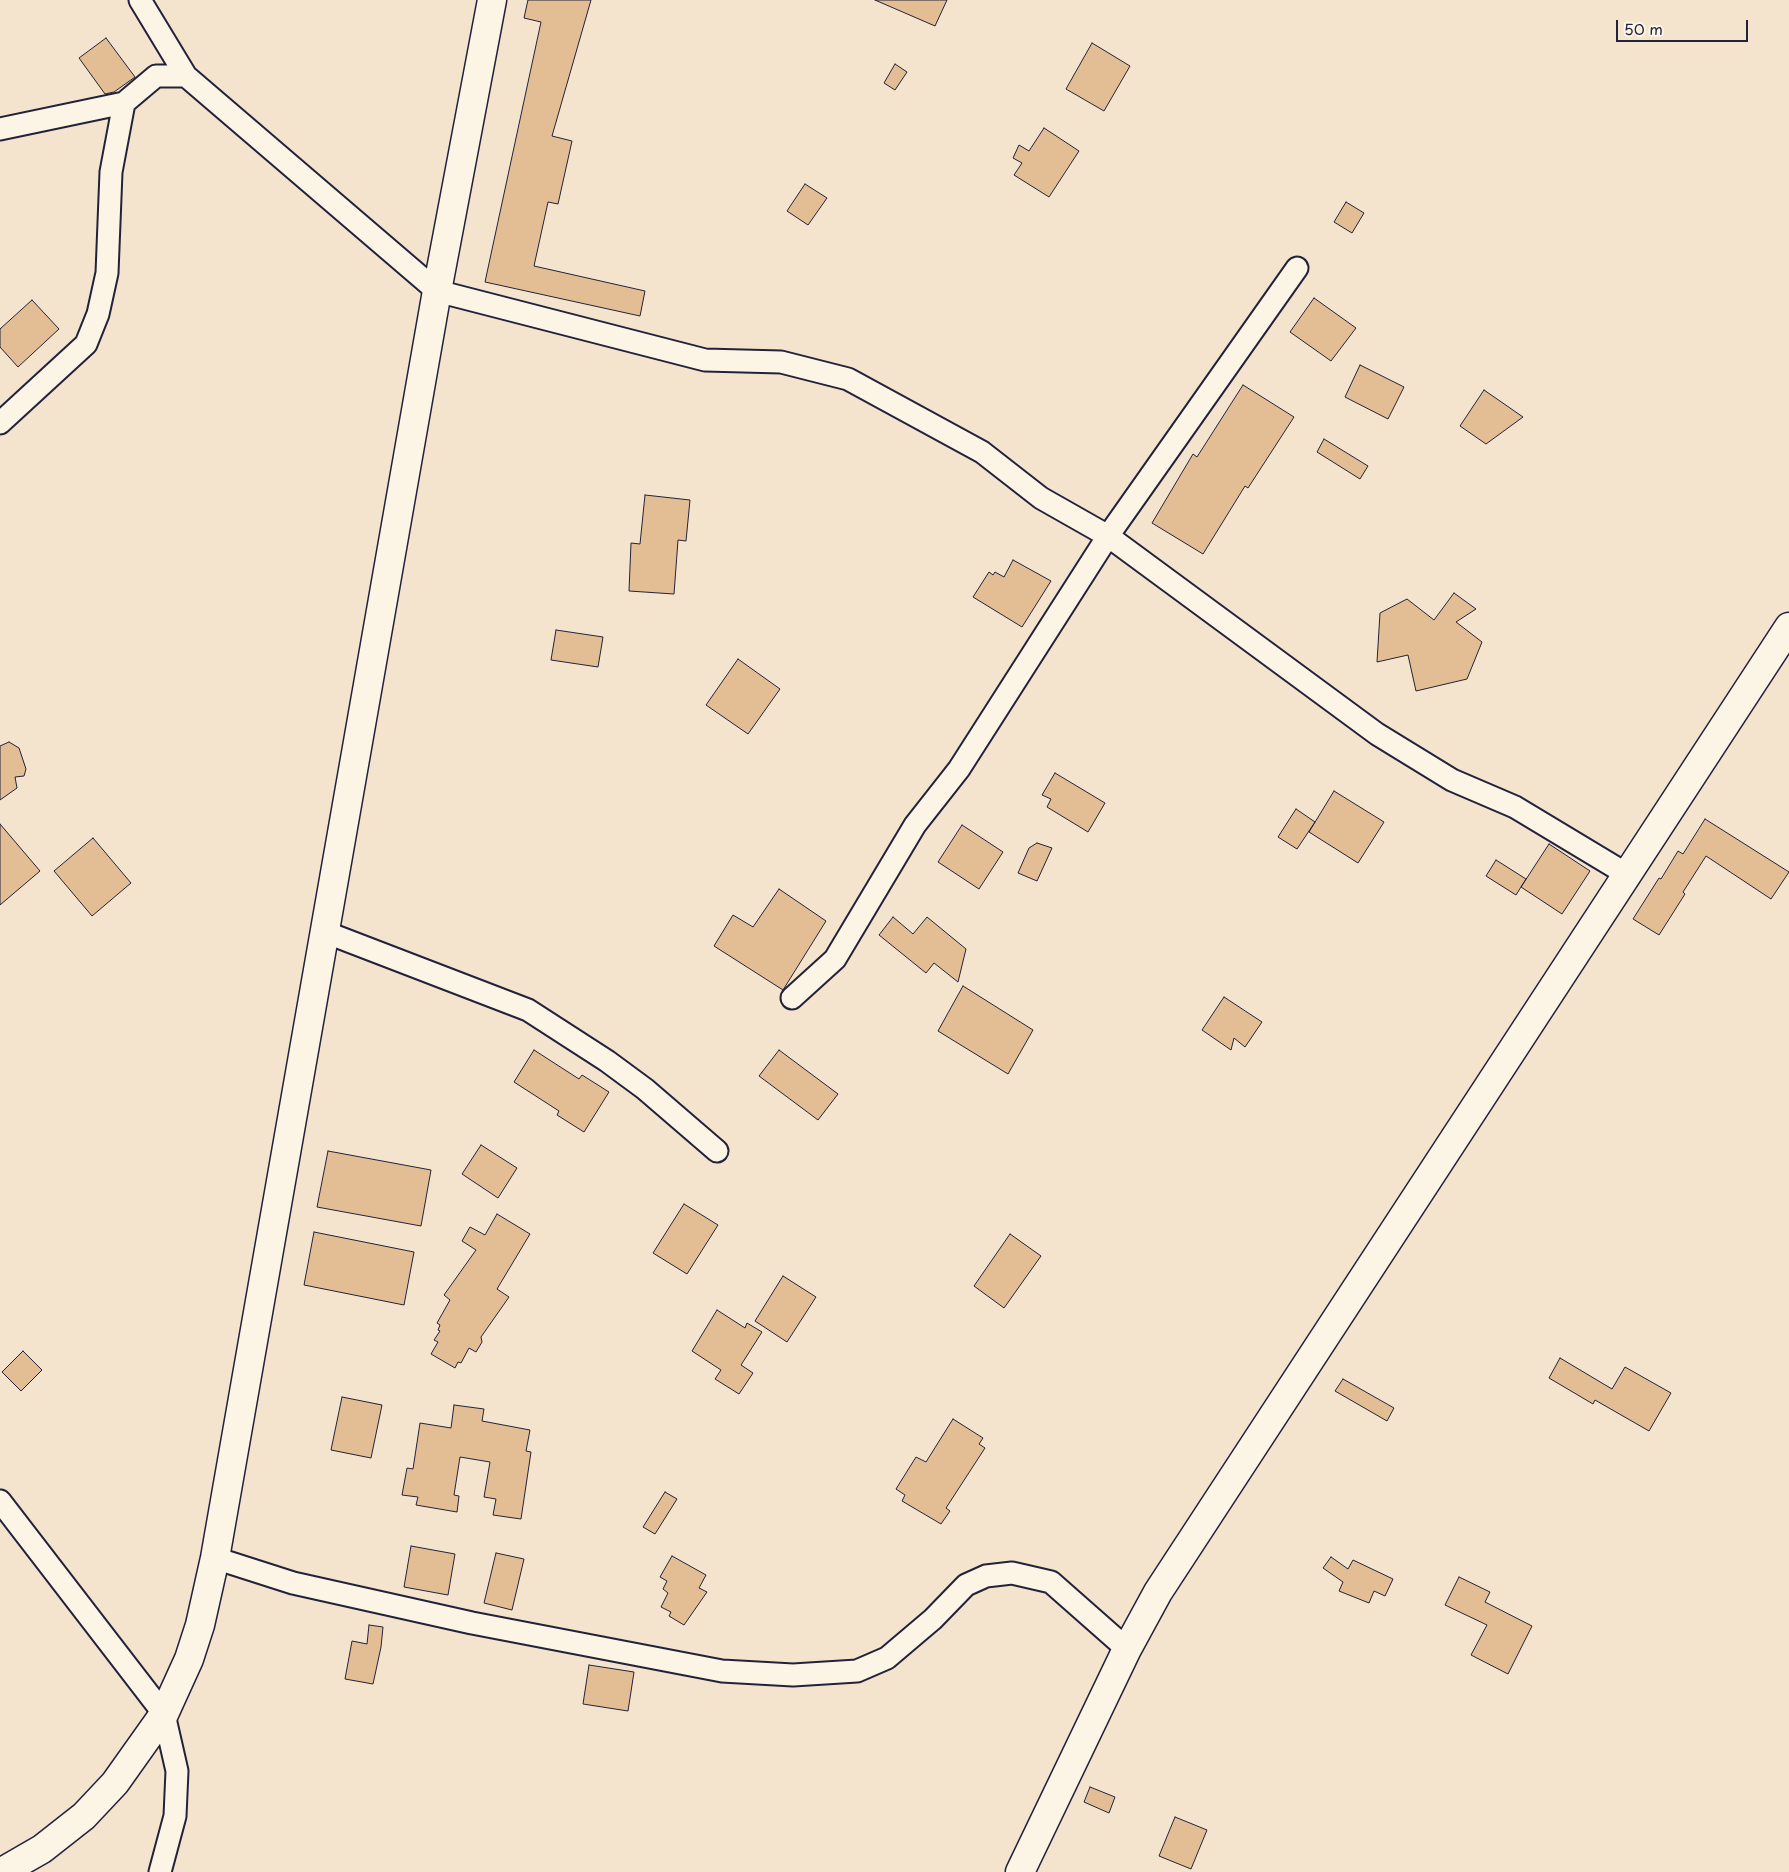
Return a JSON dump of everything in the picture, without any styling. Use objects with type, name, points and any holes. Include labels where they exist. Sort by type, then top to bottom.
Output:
[{"type":"main road","points":[[2,1872],[42,1849],[84,1816],[115,1783],[164,1714],[189,1659],[215,1558],[437,290],[492,0]]},
{"type":"main road","points":[[1020,1872],[1127,1649],[1158,1592],[1789,627]]},
{"type":"street","points":[[140,0],[186,76],[437,290],[704,360],[781,362],[848,379],[982,452],[1041,498],[1108,536],[1377,734],[1452,780],[1515,807],[1628,875]]},
{"type":"street","points":[[0,129],[124,102],[156,76],[186,76]]},
{"type":"street","points":[[0,423],[86,344],[98,314],[106,272],[111,172],[124,102]]},
{"type":"street","points":[[792,998],[835,959],[914,825],[959,769],[1108,536],[1297,268]]},
{"type":"street","points":[[325,932],[528,1010],[630,1078],[717,1151]]},
{"type":"street","points":[[0,1501],[164,1714],[178,1771],[176,1816],[160,1872]]},
{"type":"street","points":[[215,1558],[293,1583],[472,1623],[722,1671],[792,1675],[857,1672],[887,1658],[933,1618],[966,1585],[986,1576],[1012,1573],[1051,1582],[1127,1649]]},
{"type":"building","points":[[528,0],[591,0],[552,136],[572,141],[558,204],[548,202],[534,266],[645,291],[640,316],[485,282],[541,22],[524,18]]},
{"type":"building","points":[[875,0],[947,0],[935,26]]},
{"type":"building","points":[[106,38],[135,77],[114,92],[105,94],[79,58]]},
{"type":"building","points":[[1092,43],[1130,66],[1104,111],[1066,89]]},
{"type":"building","points":[[895,64],[907,72],[895,90],[884,83]]},
{"type":"building","points":[[1044,128],[1079,151],[1049,197],[1014,175],[1022,163],[1013,158],[1019,145],[1029,151]]},
{"type":"building","points":[[805,184],[827,198],[808,225],[787,211]]},
{"type":"building","points":[[1346,202],[1364,213],[1352,233],[1334,222]]},
{"type":"building","points":[[1314,298],[1356,328],[1331,361],[1290,332]]},
{"type":"building","points":[[32,300],[59,329],[18,367],[0,347],[0,329]]},
{"type":"building","points":[[1360,365],[1404,387],[1388,419],[1345,397]]},
{"type":"building","points":[[1243,385],[1294,417],[1248,488],[1245,486],[1203,554],[1152,523],[1193,454],[1197,457]]},
{"type":"building","points":[[1484,390],[1523,417],[1486,444],[1460,426]]},
{"type":"building","points":[[1324,439],[1368,466],[1360,479],[1317,452]]},
{"type":"building","points":[[645,495],[690,500],[686,541],[678,540],[674,594],[629,591],[631,543],[640,544]]},
{"type":"building","points":[[1013,560],[1051,581],[1022,627],[973,597],[989,572],[993,575],[995,572],[1004,577]]},
{"type":"building","points":[[1454,593],[1476,609],[1456,622],[1482,642],[1467,679],[1416,691],[1408,655],[1377,662],[1380,613],[1407,599],[1434,620]]},
{"type":"building","points":[[556,630],[603,637],[598,667],[551,660]]},
{"type":"building","points":[[738,659],[780,689],[748,734],[706,705]]},
{"type":"building","points":[[9,742],[19,748],[26,769],[24,776],[15,777],[17,788],[0,800],[0,746]]},
{"type":"building","points":[[1055,773],[1105,803],[1088,832],[1047,807],[1051,799],[1042,795]]},
{"type":"building","points":[[1334,791],[1384,822],[1358,863],[1309,832]]},
{"type":"building","points":[[1296,809],[1315,822],[1297,849],[1278,837]]},
{"type":"building","points":[[1705,819],[1789,872],[1771,899],[1706,856],[1659,935],[1633,919],[1678,851],[1683,854]]},
{"type":"building","points":[[0,824],[40,871],[0,905]]},
{"type":"building","points":[[962,825],[1003,852],[979,889],[938,862]]},
{"type":"building","points":[[93,838],[131,883],[92,916],[54,871]]},
{"type":"building","points":[[1037,843],[1052,848],[1037,881],[1018,873],[1029,848]]},
{"type":"building","points":[[1549,844],[1590,871],[1562,914],[1521,887]]},
{"type":"building","points":[[1496,860],[1526,879],[1516,895],[1486,876]]},
{"type":"building","points":[[779,889],[826,921],[783,990],[714,946],[733,915],[753,927]]},
{"type":"building","points":[[893,917],[913,934],[927,917],[966,949],[958,982],[934,963],[926,973],[879,935]]},
{"type":"building","points":[[963,986],[1033,1030],[1008,1074],[938,1031]]},
{"type":"building","points":[[1224,997],[1262,1022],[1245,1047],[1234,1038],[1231,1050],[1202,1030]]},
{"type":"building","points":[[534,1050],[579,1079],[582,1075],[609,1092],[584,1132],[557,1115],[559,1111],[514,1082]]},
{"type":"building","points":[[779,1050],[838,1094],[818,1120],[759,1076]]},
{"type":"building","points":[[481,1145],[517,1168],[498,1198],[462,1174]]},
{"type":"building","points":[[328,1151],[431,1170],[421,1226],[317,1207]]},
{"type":"building","points":[[684,1204],[718,1225],[687,1274],[653,1253]]},
{"type":"building","points":[[497,1214],[530,1234],[497,1289],[509,1297],[481,1337],[482,1342],[476,1352],[469,1348],[461,1363],[458,1362],[455,1368],[431,1354],[438,1342],[434,1340],[440,1331],[438,1330],[440,1325],[437,1323],[450,1300],[444,1295],[476,1250],[462,1241],[470,1227],[485,1235]]},
{"type":"building","points":[[314,1232],[414,1252],[404,1305],[304,1285]]},
{"type":"building","points":[[1010,1234],[1041,1256],[1004,1308],[974,1286]]},
{"type":"building","points":[[783,1276],[816,1297],[787,1342],[755,1321]]},
{"type":"building","points":[[717,1310],[745,1328],[747,1323],[762,1332],[741,1365],[753,1373],[739,1394],[715,1379],[721,1370],[692,1351]]},
{"type":"building","points":[[23,1351],[42,1370],[21,1391],[2,1372]]},
{"type":"building","points":[[1560,1358],[1612,1389],[1625,1367],[1671,1393],[1649,1431],[1595,1400],[1593,1404],[1549,1378]]},
{"type":"building","points":[[1343,1379],[1394,1408],[1387,1421],[1335,1391]]},
{"type":"building","points":[[342,1397],[382,1405],[371,1458],[331,1450]]},
{"type":"building","points":[[454,1405],[484,1409],[482,1421],[530,1430],[526,1451],[531,1452],[521,1519],[493,1515],[496,1499],[484,1497],[490,1462],[460,1457],[454,1495],[459,1496],[457,1512],[416,1505],[418,1497],[402,1495],[407,1468],[413,1469],[420,1423],[451,1428]]},
{"type":"building","points":[[953,1419],[983,1438],[979,1444],[985,1448],[946,1508],[950,1511],[941,1524],[902,1501],[905,1495],[896,1489],[916,1457],[926,1462]]},
{"type":"building","points":[[665,1492],[677,1499],[655,1534],[643,1527]]},
{"type":"building","points":[[411,1546],[455,1554],[448,1595],[404,1587]]},
{"type":"building","points":[[496,1553],[524,1559],[512,1610],[484,1603]]},
{"type":"building","points":[[672,1556],[706,1575],[699,1588],[707,1592],[684,1625],[669,1616],[671,1612],[661,1607],[668,1593],[663,1589],[667,1581],[660,1577]]},
{"type":"building","points":[[1331,1557],[1348,1569],[1353,1560],[1393,1579],[1385,1596],[1374,1591],[1369,1603],[1339,1591],[1343,1582],[1323,1568]]},
{"type":"building","points":[[1459,1577],[1490,1592],[1485,1602],[1532,1626],[1508,1674],[1471,1655],[1487,1625],[1445,1605]]},
{"type":"building","points":[[369,1625],[383,1627],[373,1684],[345,1679],[352,1641],[367,1644]]},
{"type":"building","points":[[589,1665],[634,1672],[628,1711],[583,1704]]},
{"type":"building","points":[[1090,1787],[1115,1797],[1109,1813],[1084,1802]]},
{"type":"building","points":[[1175,1817],[1207,1830],[1191,1869],[1159,1856]]}]
